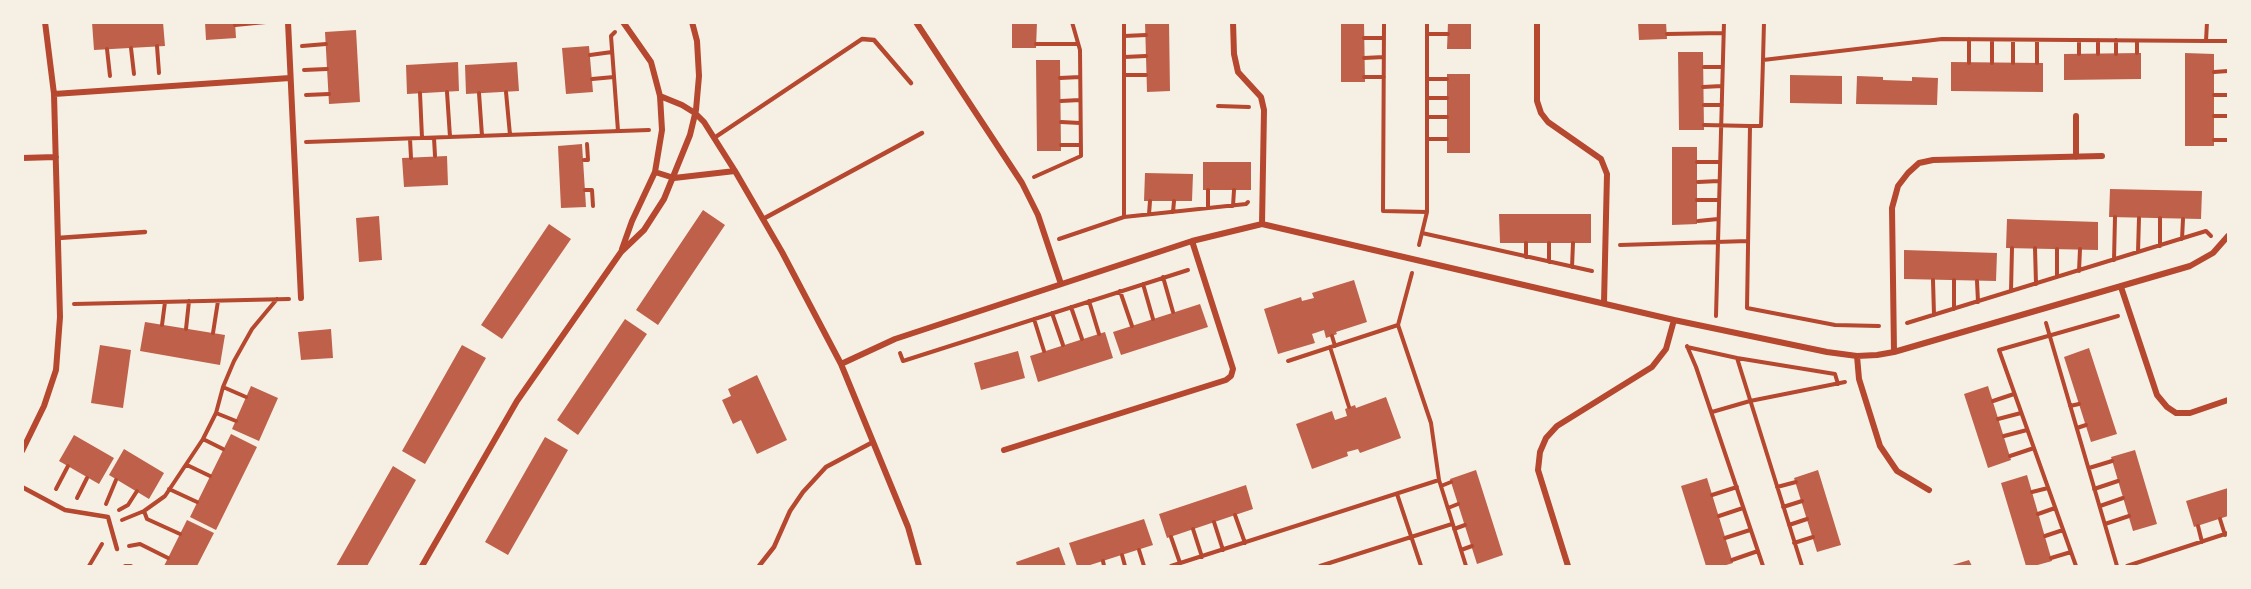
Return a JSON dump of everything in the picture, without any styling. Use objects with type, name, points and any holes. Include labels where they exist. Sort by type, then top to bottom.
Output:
[{"type":"street","points":[[22,451],[44,406],[56,370],[60,304],[54,94],[45,22]]},
{"type":"street","points":[[288,22],[302,298]]},
{"type":"street","points":[[422,567],[517,401],[621,252],[644,230],[664,199],[690,135],[695,113],[699,76],[697,41],[692,22]]},
{"type":"street","points":[[916,22],[1022,183],[1038,215],[1061,284]]},
{"type":"street","points":[[1233,22],[1234,54],[1238,72],[1261,97],[1264,110],[1262,224]]},
{"type":"street","points":[[1537,22],[1537,101],[1541,113],[1548,122],[1600,159],[1607,174],[1604,303]]},
{"type":"street","points":[[621,252],[632,221],[655,172],[662,130],[660,96],[651,62],[623,23]]},
{"type":"street","points":[[54,94],[290,75]]},
{"type":"street","points":[[660,96],[695,113],[714,138],[763,219],[841,364],[909,527],[920,567]]},
{"type":"street","points":[[2076,116],[2076,157]]},
{"type":"street","points":[[1894,352],[1892,208],[1898,186],[1908,173],[1919,163],[1933,160],[2102,156]]},
{"type":"street","points":[[22,158],[56,157]]},
{"type":"street","points":[[655,172],[674,178],[735,171]]},
{"type":"street","points":[[841,364],[895,339],[1192,241],[1262,224],[1674,320],[1827,352],[1857,356],[1894,352],[2190,266],[2213,253],[2229,236]]},
{"type":"street","points":[[1004,450],[1226,380],[1231,375],[1233,369],[1192,241]]},
{"type":"street","points":[[2121,287],[2157,394],[2167,406],[2176,413],[2190,413],[2229,400]]},
{"type":"street","points":[[1568,567],[1538,470],[1540,452],[1546,438],[1557,426],[1652,367],[1666,349],[1674,320]]},
{"type":"street","points":[[1857,356],[1859,379],[1880,446],[1887,460],[1897,471],[1929,490]]},
{"type":"lane","points":[[714,138],[862,39],[874,40],[910,83]]},
{"type":"lane","points":[[763,219],[922,133]]},
{"type":"lane","points":[[58,238],[145,232]]},
{"type":"lane","points":[[759,567],[774,547],[790,511],[803,492],[826,467],[873,442]]},
{"type":"lane","points":[[22,487],[70,511],[105,516],[110,524],[117,549]]},
{"type":"path","points":[[235,25],[266,22]]},
{"type":"path","points":[[1022,183],[1081,156],[1078,44],[1072,22]]},
{"type":"path","points":[[1124,22],[1124,217]]},
{"type":"path","points":[[1384,22],[1383,211],[1427,212]]},
{"type":"path","points":[[1428,22],[1427,212],[1398,325],[1431,423],[1439,480],[1466,567]]},
{"type":"path","points":[[1715,328],[1724,22]]},
{"type":"path","points":[[1704,126],[1761,126],[1764,22]]},
{"type":"path","points":[[2206,41],[2207,22]]},
{"type":"path","points":[[618,131],[611,36],[623,23]]},
{"type":"path","points":[[1667,34],[1723,33]]},
{"type":"path","points":[[1427,34],[1448,34]]},
{"type":"path","points":[[1124,36],[1146,35]]},
{"type":"path","points":[[1364,38],[1384,38]]},
{"type":"path","points":[[1763,60],[1941,39],[2229,41]]},
{"type":"path","points":[[1968,39],[1969,63]]},
{"type":"path","points":[[1992,40],[1992,63]]},
{"type":"path","points":[[2013,40],[2013,63]]},
{"type":"path","points":[[2037,40],[2037,63]]},
{"type":"path","points":[[2079,40],[2079,54]]},
{"type":"path","points":[[2098,40],[2098,54]]},
{"type":"path","points":[[2116,40],[2116,54]]},
{"type":"path","points":[[2137,40],[2137,53]]},
{"type":"path","points":[[289,47],[326,44]]},
{"type":"path","points":[[1036,44],[1078,44]]},
{"type":"path","points":[[157,46],[160,87]]},
{"type":"path","points":[[131,48],[135,88]]},
{"type":"path","points":[[108,50],[111,90]]},
{"type":"path","points":[[590,54],[612,52]]},
{"type":"path","points":[[1124,57],[1146,56]]},
{"type":"path","points":[[1365,58],[1384,57]]},
{"type":"path","points":[[1704,67],[1722,67]]},
{"type":"path","points":[[290,75],[327,69]]},
{"type":"path","points":[[2214,72],[2229,71]]},
{"type":"path","points":[[1124,75],[1146,75]]},
{"type":"path","points":[[592,79],[614,77]]},
{"type":"path","points":[[1060,78],[1080,77]]},
{"type":"path","points":[[1364,77],[1384,77]]},
{"type":"path","points":[[1427,79],[1447,79]]},
{"type":"path","points":[[1703,87],[1722,86]]},
{"type":"path","points":[[447,92],[450,137]]},
{"type":"path","points":[[506,92],[510,135]]},
{"type":"path","points":[[420,93],[422,138]]},
{"type":"path","points":[[479,93],[482,136]]},
{"type":"path","points":[[291,96],[329,94]]},
{"type":"path","points":[[2214,95],[2229,94]]},
{"type":"path","points":[[1427,98],[1447,98]]},
{"type":"path","points":[[1061,101],[1080,100]]},
{"type":"path","points":[[1704,105],[1722,105]]},
{"type":"path","points":[[1218,106],[1255,107]]},
{"type":"path","points":[[2214,116],[2229,116]]},
{"type":"path","points":[[1427,117],[1447,117]]},
{"type":"path","points":[[1061,123],[1080,123]]},
{"type":"path","points":[[1750,126],[1747,308],[1834,325],[1873,327],[1894,325],[1978,302],[2206,231],[2221,244]]},
{"type":"path","points":[[293,143],[662,130]]},
{"type":"path","points":[[434,138],[435,156]]},
{"type":"path","points":[[410,139],[411,158]]},
{"type":"path","points":[[1427,139],[1447,139]]},
{"type":"path","points":[[2214,140],[2229,140]]},
{"type":"path","points":[[584,160],[588,160],[587,144]]},
{"type":"path","points":[[1061,145],[1081,145]]},
{"type":"path","points":[[1697,162],[1720,162]]},
{"type":"path","points":[[1698,182],[1719,181]]},
{"type":"path","points":[[585,190],[592,190],[593,206]]},
{"type":"path","points":[[1208,190],[1208,208]]},
{"type":"path","points":[[1233,206],[1234,190]]},
{"type":"path","points":[[1047,243],[1124,217],[1233,206],[1246,204],[1251,199]]},
{"type":"path","points":[[1697,200],[1719,200]]},
{"type":"path","points":[[1149,214],[1150,201]]},
{"type":"path","points":[[1173,212],[1174,201]]},
{"type":"path","points":[[2114,260],[2115,217]]},
{"type":"path","points":[[2138,252],[2139,218]]},
{"type":"path","points":[[2160,218],[2160,246]]},
{"type":"path","points":[[1698,221],[1718,219]]},
{"type":"path","points":[[2182,239],[2183,219]]},
{"type":"path","points":[[1422,233],[1572,267],[1605,272]]},
{"type":"path","points":[[1605,244],[1748,241]]},
{"type":"path","points":[[1503,243],[1503,251]]},
{"type":"path","points":[[1526,243],[1526,257]]},
{"type":"path","points":[[1549,243],[1549,262]]},
{"type":"path","points":[[1572,267],[1573,243]]},
{"type":"path","points":[[2011,291],[2012,248]]},
{"type":"path","points":[[2035,249],[2036,284]]},
{"type":"path","points":[[2057,249],[2057,277]]},
{"type":"path","points":[[2079,270],[2080,249]]},
{"type":"path","points":[[895,339],[903,361],[1200,266]]},
{"type":"path","points":[[1163,277],[1173,312]]},
{"type":"path","points":[[1934,280],[1934,315]]},
{"type":"path","points":[[1954,280],[1954,309]]},
{"type":"path","points":[[1977,281],[1978,302]]},
{"type":"path","points":[[1143,284],[1153,319]]},
{"type":"path","points":[[1120,291],[1132,326]]},
{"type":"path","points":[[60,304],[302,298]]},
{"type":"path","points":[[110,524],[144,511],[165,496],[203,439],[216,413],[223,387],[252,329],[277,299]]},
{"type":"path","points":[[186,329],[189,301]]},
{"type":"path","points":[[213,333],[218,301]]},
{"type":"path","points":[[1089,301],[1099,334]]},
{"type":"path","points":[[162,325],[165,302]]},
{"type":"path","points":[[1071,307],[1082,339]]},
{"type":"path","points":[[2042,309],[2117,567]]},
{"type":"path","points":[[2076,567],[1999,350],[2130,312]]},
{"type":"path","points":[[1052,313],[1063,345]]},
{"type":"path","points":[[1034,319],[1044,351]]},
{"type":"path","points":[[1674,320],[1712,412],[1763,567]]},
{"type":"path","points":[[1288,361],[1398,325]]},
{"type":"path","points":[[1332,336],[1332,346],[1349,407]]},
{"type":"path","points":[[1687,347],[1737,358],[1835,374],[1838,384]]},
{"type":"path","points":[[1737,358],[1802,567]]},
{"type":"path","points":[[2058,363],[2065,360]]},
{"type":"path","points":[[1712,412],[1750,401],[1859,379]]},
{"type":"path","points":[[2064,385],[2072,382]]},
{"type":"path","points":[[223,387],[246,397]]},
{"type":"path","points":[[1992,401],[2014,394]]},
{"type":"path","points":[[2070,406],[2079,404]]},
{"type":"path","points":[[216,413],[236,421]]},
{"type":"path","points":[[1998,419],[2021,413]]},
{"type":"path","points":[[2077,428],[2086,425]]},
{"type":"path","points":[[2004,436],[2027,430]]},
{"type":"path","points":[[203,439],[223,449]]},
{"type":"path","points":[[2010,456],[2034,448]]},
{"type":"path","points":[[2089,468],[2112,461]]},
{"type":"path","points":[[186,465],[210,476]]},
{"type":"path","points":[[49,502],[68,466]]},
{"type":"path","points":[[70,511],[87,478]]},
{"type":"path","points":[[105,516],[107,497],[116,480]]},
{"type":"path","points":[[1171,567],[1439,480]]},
{"type":"path","points":[[2094,489],[2118,481]]},
{"type":"path","points":[[1441,486],[1451,482]]},
{"type":"path","points":[[1777,487],[1796,482]]},
{"type":"path","points":[[1712,495],[1737,487]]},
{"type":"path","points":[[2032,492],[2048,488]]},
{"type":"path","points":[[169,489],[197,502]]},
{"type":"path","points":[[105,516],[128,505],[136,491]]},
{"type":"path","points":[[1397,494],[1420,567]]},
{"type":"path","points":[[2100,506],[2123,498]]},
{"type":"path","points":[[1783,507],[1802,501]]},
{"type":"path","points":[[1448,508],[1458,504]]},
{"type":"path","points":[[1719,516],[1743,508]]},
{"type":"path","points":[[2038,514],[2055,508]]},
{"type":"path","points":[[144,511],[147,519],[180,534]]},
{"type":"path","points":[[1235,515],[1245,543]]},
{"type":"path","points":[[2105,524],[2129,516]]},
{"type":"path","points":[[1789,525],[1807,519]]},
{"type":"path","points":[[2127,567],[2227,534],[2220,519]]},
{"type":"path","points":[[1214,522],[1223,550]]},
{"type":"path","points":[[1321,566],[1452,524]]},
{"type":"path","points":[[1454,529],[1465,525]]},
{"type":"path","points":[[2198,526],[2202,542]]},
{"type":"path","points":[[1193,529],[1202,556]]},
{"type":"path","points":[[1725,538],[1751,529]]},
{"type":"path","points":[[2045,536],[2063,530]]},
{"type":"path","points":[[1171,537],[1180,564]]},
{"type":"path","points":[[1794,543],[1813,537]]},
{"type":"path","points":[[89,567],[104,541],[114,539]]},
{"type":"path","points":[[117,549],[140,544],[168,558]]},
{"type":"path","points":[[1461,550],[1472,546]]},
{"type":"path","points":[[1139,550],[1144,567]]},
{"type":"path","points":[[1732,560],[1758,551]]},
{"type":"path","points":[[2052,558],[2071,552]]},
{"type":"path","points":[[1122,555],[1125,567]]},
{"type":"path","points":[[125,567],[131,567]]},
{"type":"building","points":[[92,22],[163,22],[165,46],[94,50]]},
{"type":"building","points":[[205,22],[235,22],[236,38],[206,40]]},
{"type":"building","points":[[1012,22],[1037,22],[1036,48],[1012,48]]},
{"type":"building","points":[[1145,22],[1169,22],[1170,91],[1147,92]]},
{"type":"building","points":[[1341,22],[1364,22],[1365,82],[1341,82]]},
{"type":"building","points":[[1448,22],[1471,22],[1471,49],[1447,49]]},
{"type":"building","points":[[1638,22],[1666,22],[1667,39],[1639,40]]},
{"type":"building","points":[[356,30],[360,102],[329,104],[325,32]]},
{"type":"building","points":[[589,46],[593,92],[566,94],[562,48]]},
{"type":"building","points":[[1678,52],[1703,52],[1704,130],[1679,130]]},
{"type":"building","points":[[2141,53],[2141,79],[2064,80],[2064,54]]},
{"type":"building","points":[[2185,53],[2214,54],[2214,146],[2185,146]]},
{"type":"building","points":[[1036,60],[1060,60],[1061,151],[1037,151]]},
{"type":"building","points":[[458,62],[459,91],[407,94],[406,65]]},
{"type":"building","points":[[517,62],[519,91],[466,94],[465,65]]},
{"type":"building","points":[[1951,62],[2043,63],[2043,92],[1951,91]]},
{"type":"building","points":[[1447,74],[1470,74],[1470,153],[1447,153]]},
{"type":"building","points":[[1790,75],[1842,76],[1842,104],[1790,103]]},
{"type":"building","points":[[1857,76],[1912,81],[1912,77],[1938,78],[1937,105],[1856,104]]},
{"type":"building","points":[[582,144],[586,207],[561,208],[558,146]]},
{"type":"building","points":[[1672,147],[1697,147],[1697,224],[1672,225]]},
{"type":"building","points":[[447,156],[448,185],[404,187],[402,158]]},
{"type":"building","points":[[1203,162],[1251,162],[1251,190],[1203,190]]},
{"type":"building","points":[[1145,173],[1193,174],[1192,201],[1144,201]]},
{"type":"building","points":[[2110,189],[2202,191],[2201,219],[2109,217]]},
{"type":"building","points":[[703,210],[725,225],[658,325],[636,310]]},
{"type":"building","points":[[1499,214],[1591,214],[1591,243],[1500,243]]},
{"type":"building","points":[[379,216],[382,260],[359,262],[356,218]]},
{"type":"building","points":[[2007,219],[2098,222],[2098,250],[2006,248]]},
{"type":"building","points":[[549,224],[571,239],[502,339],[481,325]]},
{"type":"building","points":[[1904,250],[1997,253],[1996,281],[1904,279]]},
{"type":"building","points":[[1354,280],[1367,322],[1336,332],[1337,334],[1326,338],[1324,330],[1312,334],[1315,343],[1278,354],[1264,309],[1301,297],[1302,301],[1314,298],[1312,293]]},
{"type":"building","points":[[1200,304],[1208,327],[1121,355],[1113,332]]},
{"type":"building","points":[[625,319],[647,334],[578,435],[557,420]]},
{"type":"building","points":[[145,322],[225,335],[220,365],[140,351]]},
{"type":"building","points":[[331,329],[333,358],[301,360],[298,332]]},
{"type":"building","points":[[1105,332],[1113,358],[1038,382],[1030,356]]},
{"type":"building","points":[[100,345],[131,350],[123,408],[91,403]]},
{"type":"building","points":[[462,345],[486,358],[425,464],[402,451]]},
{"type":"building","points":[[2089,348],[2117,434],[2091,442],[2064,357]]},
{"type":"building","points":[[1018,351],[1025,378],[981,390],[974,363]]},
{"type":"building","points":[[757,375],[787,440],[757,454],[741,420],[733,424],[722,400],[731,396],[728,389]]},
{"type":"building","points":[[251,386],[278,398],[259,441],[232,429]]},
{"type":"building","points":[[1988,386],[2011,460],[1988,468],[1964,394]]},
{"type":"building","points":[[1386,397],[1401,438],[1360,453],[1358,449],[1347,452],[1348,456],[1312,469],[1296,424],[1332,411],[1335,420],[1347,416],[1345,409],[1355,405],[1356,408]]},
{"type":"building","points":[[231,434],[257,447],[216,530],[190,517]]},
{"type":"building","points":[[74,435],[114,458],[99,484],[59,461]]},
{"type":"building","points":[[545,437],[568,450],[508,555],[485,542]]},
{"type":"building","points":[[124,449],[164,473],[149,499],[109,475]]},
{"type":"building","points":[[2135,450],[2157,524],[2133,531],[2111,457]]},
{"type":"building","points":[[393,466],[416,480],[367,566],[336,566]]},
{"type":"building","points":[[1476,470],[1503,555],[1477,564],[1450,479]]},
{"type":"building","points":[[1818,470],[1841,545],[1817,552],[1794,478]]},
{"type":"building","points":[[2027,475],[2052,561],[2034,566],[2026,566],[2001,483]]},
{"type":"building","points":[[1707,478],[1733,563],[1723,566],[1706,566],[1681,486]]},
{"type":"building","points":[[1246,485],[1253,509],[1167,538],[1159,514]]},
{"type":"building","points":[[2228,488],[2228,516],[2194,527],[2186,501]]},
{"type":"building","points":[[1144,519],[1153,545],[1087,566],[1077,566],[1069,543]]},
{"type":"building","points":[[187,520],[214,533],[197,566],[164,566]]},
{"type":"building","points":[[1059,547],[1066,566],[1017,566],[1016,562]]},
{"type":"building","points":[[1969,560],[1972,566],[1949,566]]}]
